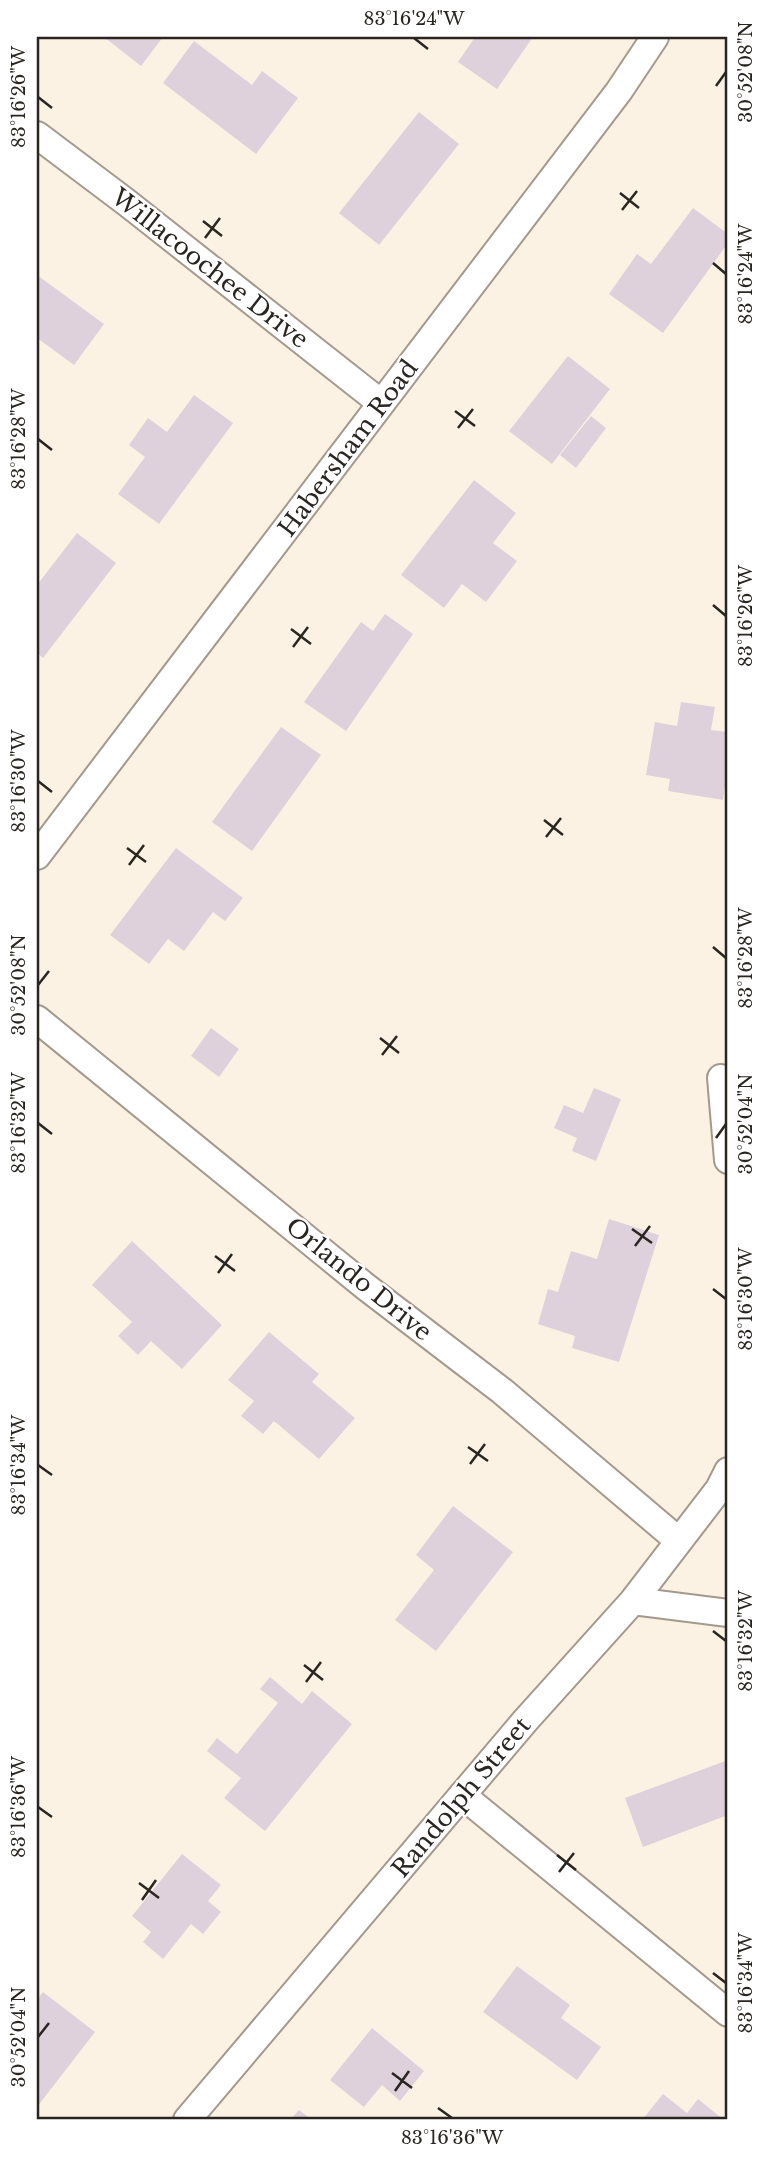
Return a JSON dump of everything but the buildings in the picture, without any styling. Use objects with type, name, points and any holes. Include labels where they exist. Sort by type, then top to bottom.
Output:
[{"type":"street","name":"Habersham Road","points":[[37,856],[619,91],[655,37]]},
{"type":"street","name":"Willacoochee Drive","points":[[37,135],[381,403]]},
{"type":"street","name":"Orlando Drive","points":[[37,1019],[366,1287],[502,1391],[679,1541]]},
{"type":"street","points":[[722,1078],[728,1160]]},
{"type":"street","name":"Randolph Street","points":[[187,2120],[462,1795],[634,1601],[719,1489],[728,1471]]},
{"type":"street","points":[[634,1601],[728,1613]]},
{"type":"street","points":[[462,1795],[728,2013]]}]
